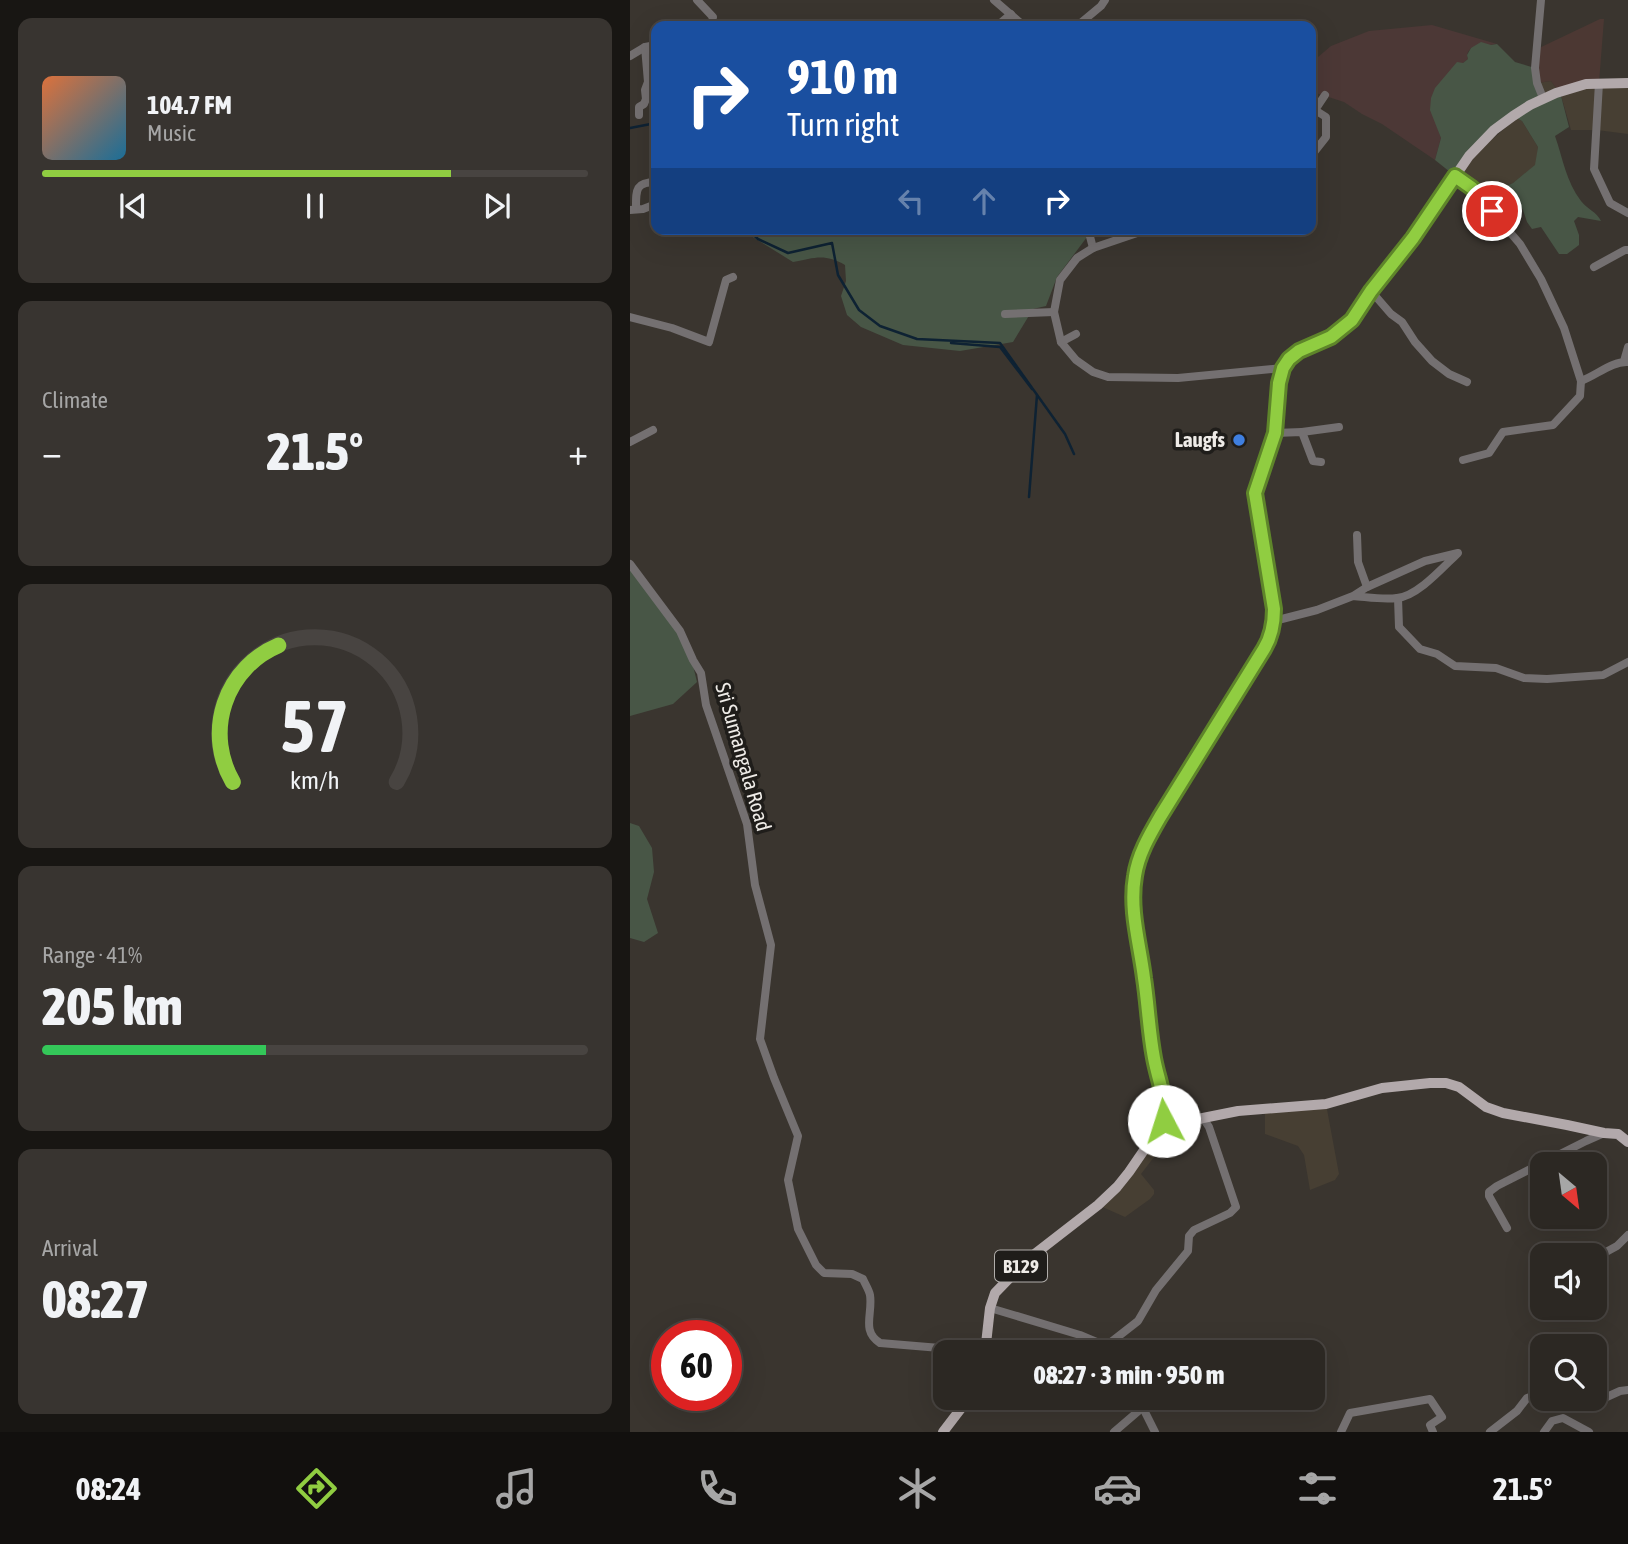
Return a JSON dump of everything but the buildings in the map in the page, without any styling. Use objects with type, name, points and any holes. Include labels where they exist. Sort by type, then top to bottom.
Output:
[{"type":"main road","points":[[1628,83],[1586,84],[1543,98],[1494,130],[1469,156],[1352,320],[1331,337],[1299,351],[1283,368],[1279,383],[1275,433],[1255,493],[1274,609],[1272,634],[1160,817],[1145,845],[1133,891],[1154,1057],[1165,1102],[1165,1113],[1198,1119],[1238,1111],[1326,1104],[1382,1088],[1446,1083],[1459,1087],[1486,1107],[1503,1113],[1618,1134],[1628,1142]]},
{"type":"main road","name":"B129","points":[[986,1340],[990,1308],[995,1293],[1027,1260],[1117,1187],[1156,1134],[1164,1121],[1165,1113]]},
{"type":"main road","points":[[943,1432],[960,1410]]},
{"type":"street","points":[[697,0],[712,17],[712,21]]},
{"type":"street","points":[[994,0],[1019,21]]},
{"type":"street","points":[[1541,0],[1535,68],[1543,98]]},
{"type":"street","points":[[1083,21],[1103,3]]},
{"type":"street","points":[[1003,21],[1011,14]]},
{"type":"street","points":[[630,56],[651,46]]},
{"type":"street","points":[[639,115],[639,107],[646,99],[648,82],[645,47]]},
{"type":"street","points":[[1600,83],[1594,169],[1610,203],[1628,213]]},
{"type":"street","points":[[1316,108],[1325,95]]},
{"type":"street","points":[[1316,111],[1326,117],[1326,137],[1316,150]]},
{"type":"street","points":[[1455,176],[1472,188],[1520,244],[1541,279],[1564,328],[1581,381],[1580,396],[1553,425],[1503,432],[1489,453],[1463,460]]},
{"type":"street","points":[[651,182],[645,182],[637,190],[633,209],[651,206]]},
{"type":"street","points":[[1090,235],[1093,248]]},
{"type":"street","points":[[1131,235],[1093,248],[1077,258],[1059,280],[1054,312],[1061,342],[1076,360],[1093,372],[1108,377],[1178,378],[1283,368]]},
{"type":"street","points":[[1594,267],[1628,250]]},
{"type":"street","points":[[630,317],[672,328],[709,342],[726,280],[733,277]]},
{"type":"street","points":[[1371,291],[1391,314],[1402,322],[1432,361],[1449,374],[1467,382]]},
{"type":"street","points":[[1004,314],[1054,312]]},
{"type":"street","points":[[1061,342],[1076,334]]},
{"type":"street","points":[[1581,381],[1626,361],[1628,347]]},
{"type":"street","points":[[1275,433],[1339,427]]},
{"type":"street","points":[[630,442],[653,430]]},
{"type":"street","points":[[1302,432],[1313,461],[1321,462]]},
{"type":"street","points":[[1357,535],[1358,562],[1367,587]]},
{"type":"street","points":[[1274,621],[1317,610],[1353,596],[1425,561],[1458,553],[1410,595],[1398,598],[1353,596]]},
{"type":"street","name":"Sri Sumangala Road","points":[[630,564],[680,631],[701,673],[706,705],[747,824],[755,885],[771,946],[760,1039],[799,1136],[788,1180],[798,1229],[816,1265],[824,1273],[852,1274],[863,1279],[870,1294],[869,1331],[872,1338],[880,1343],[933,1347]]},
{"type":"street","points":[[1398,598],[1399,627],[1420,649],[1437,654],[1455,666],[1496,668],[1524,678],[1546,680],[1603,674],[1628,662]]},
{"type":"street","points":[[1120,1340],[1138,1321],[1156,1290],[1188,1251],[1189,1236],[1194,1230],[1230,1213],[1236,1207],[1209,1127],[1205,1121],[1198,1119]]},
{"type":"street","points":[[1507,1228],[1489,1192],[1605,1133]]},
{"type":"street","points":[[1607,1251],[1628,1236]]},
{"type":"street","points":[[990,1308],[1090,1340]]},
{"type":"street","points":[[1607,1397],[1620,1391],[1628,1391]]},
{"type":"street","points":[[1490,1432],[1517,1412],[1530,1397]]},
{"type":"street","points":[[1341,1432],[1350,1413],[1430,1399],[1441,1417],[1430,1425],[1433,1432]]},
{"type":"street","points":[[1114,1432],[1140,1410]]},
{"type":"street","points":[[1143,1410],[1155,1432]]},
{"type":"street","points":[[1544,1432],[1552,1421],[1563,1418],[1590,1432]]},
{"type":"shaded area","points":[[1604,19],[1599,83],[1556,88],[1551,81],[1537,83],[1537,49]]},
{"type":"shaded area","points":[[1432,25],[1497,44],[1471,48],[1468,52],[1468,59],[1463,63],[1437,126],[1441,138],[1435,160],[1344,102],[1316,93],[1316,59],[1331,46],[1369,31]]},
{"type":"shaded area","points":[[1551,81],[1556,88],[1628,83],[1628,134],[1571,130],[1560,92],[1543,98],[1537,83]]},
{"type":"shaded area","points":[[1517,118],[1522,121],[1538,147],[1536,165],[1513,183],[1482,197],[1462,172],[1483,147]]},
{"type":"shaded area","points":[[1326,1104],[1339,1174],[1335,1180],[1310,1190],[1304,1155],[1298,1146],[1265,1134],[1265,1108]]},
{"type":"shaded area","points":[[1165,1113],[1198,1119],[1184,1148],[1176,1152],[1164,1144],[1141,1174],[1154,1190],[1154,1194],[1125,1217],[1098,1205],[1117,1187]]},
{"type":"green space","points":[[1481,42],[1497,44],[1515,62],[1535,68],[1543,98],[1560,92],[1569,127],[1555,136],[1565,170],[1581,201],[1601,221],[1578,217],[1574,221],[1579,245],[1567,254],[1559,254],[1541,227],[1532,229],[1514,197],[1492,210],[1480,198],[1513,183],[1535,165],[1538,147],[1522,121],[1513,116],[1455,176],[1435,160],[1441,138],[1430,110],[1431,98],[1435,88],[1457,62],[1463,63],[1468,59],[1471,48]]},
{"type":"green space","points":[[750,235],[1088,235],[1057,277],[1046,306],[1033,309],[1013,342],[960,351],[903,345],[861,327],[847,315],[841,296],[846,281],[845,265],[825,258],[793,262]]},
{"type":"green space","points":[[630,564],[689,649],[697,682],[673,704],[630,716]]},
{"type":"green space","points":[[630,823],[639,826],[652,848],[654,872],[647,899],[658,933],[644,942],[630,938]]},
{"type":"waterway","points":[[630,128],[651,124]]},
{"type":"waterway","points":[[754,235],[788,253],[832,243],[838,275],[859,310],[880,326],[917,339],[1000,343],[1065,434],[1074,454]]},
{"type":"waterway","points":[[951,343],[1000,347],[1032,389]]},
{"type":"waterway","points":[[1029,497],[1037,395]]},
{"type":"place","name":"Laugfs","points":[[1239,440]]},
{"type":"route","points":[[1164,1121],[1165,1102],[1154,1057],[1134,914],[1135,876],[1145,845],[1160,817],[1272,634],[1274,609],[1255,493],[1275,433],[1279,383],[1283,368],[1299,351],[1331,337],[1352,320],[1444,195],[1455,176],[1472,188],[1492,211]]}]
